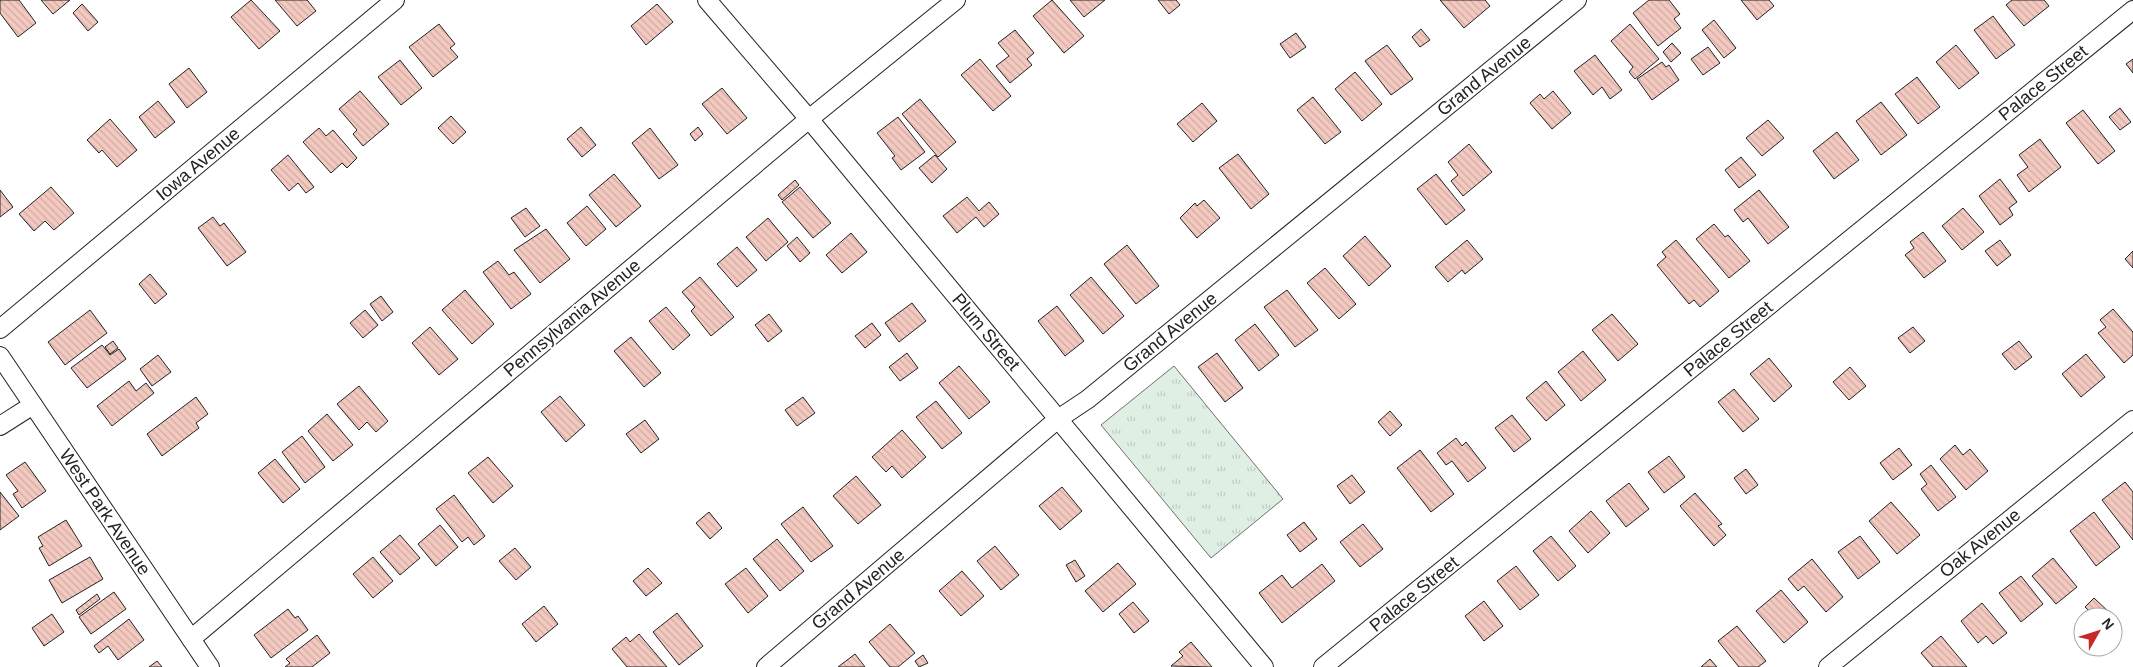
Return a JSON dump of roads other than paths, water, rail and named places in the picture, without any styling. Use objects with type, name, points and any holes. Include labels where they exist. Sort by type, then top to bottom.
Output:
[{"type":"street","name":"Iowa Avenue","points":[[0,328],[395,0]]},
{"type":"street","name":"Plum Street","points":[[707,0],[809,118],[1264,667]]},
{"type":"street","name":"Pennsylvania Avenue","points":[[192,639],[809,118],[956,0]]},
{"type":"street","name":"Grand Avenue","points":[[766,667],[1058,419],[1103,387],[1577,0]]},
{"type":"street","name":"Palace Street","points":[[1323,667],[2133,10]]},
{"type":"street","name":"West Park Avenue","points":[[0,356],[210,667]]},
{"type":"street","points":[[0,426],[33,405]]},
{"type":"street","name":"Oak Avenue","points":[[1828,667],[2133,420]]}]
